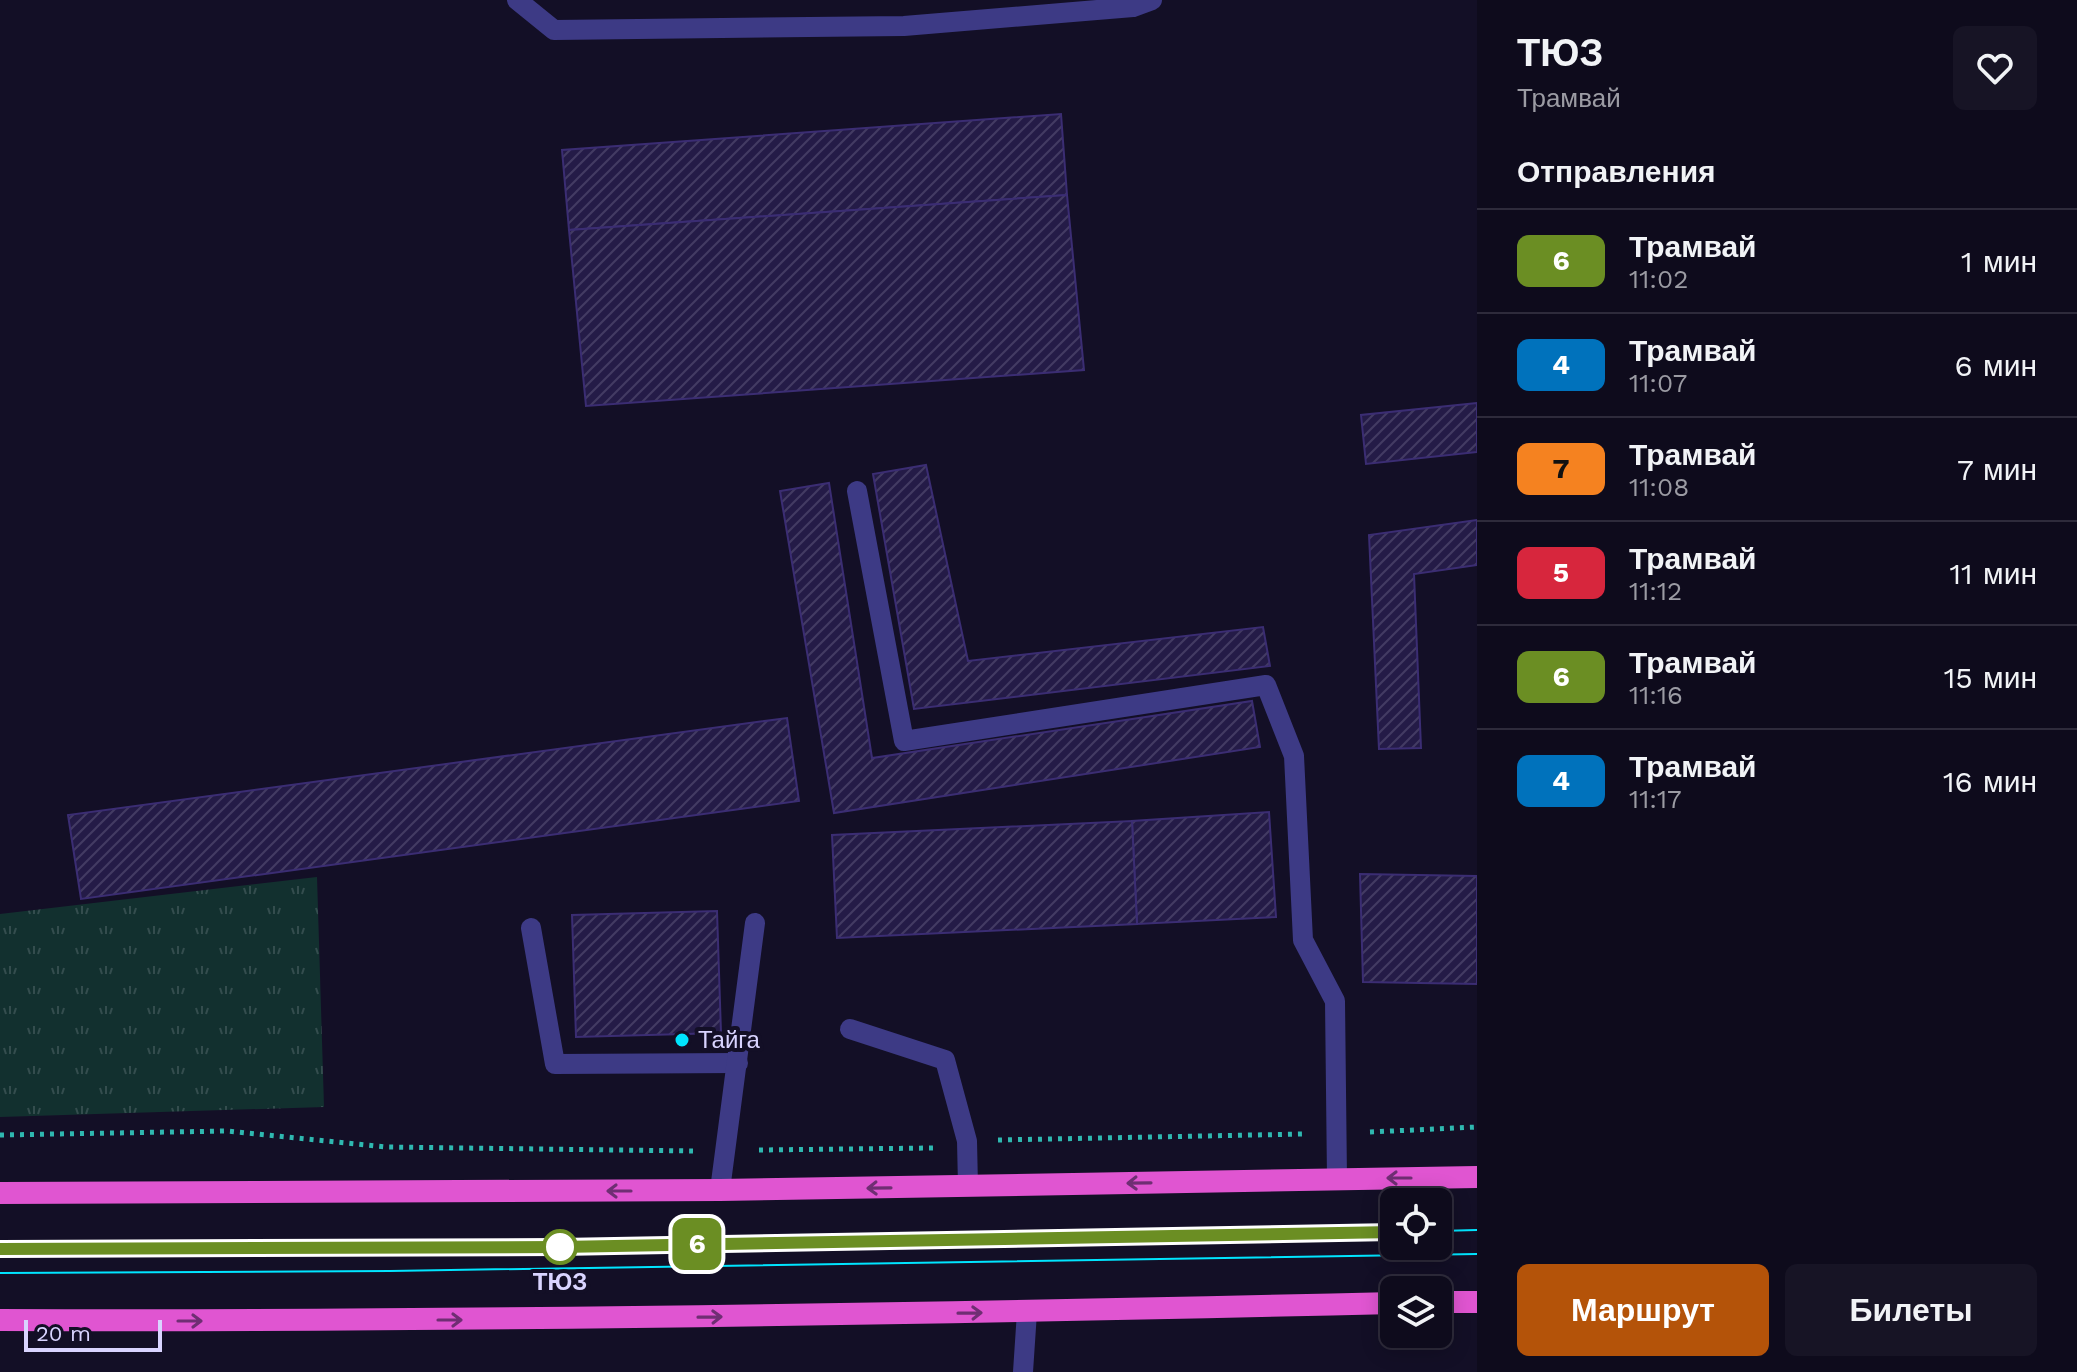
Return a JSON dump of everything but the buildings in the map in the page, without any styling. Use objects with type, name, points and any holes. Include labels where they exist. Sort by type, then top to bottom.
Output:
[{"type":"highway","points":[[0,1193],[720,1190],[1477,1177]]},
{"type":"highway","points":[[1452,1302],[1477,1302]]},
{"type":"highway","points":[[0,1320],[345,1322],[1380,1303]]},
{"type":"lane","points":[[517,0],[554,30],[904,26],[1133,7],[1152,0]]},
{"type":"lane","points":[[857,491],[904,741],[1266,685],[1294,756],[1303,940],[1335,1001],[1337,1179]]},
{"type":"lane","points":[[720,1190],[755,923]]},
{"type":"lane","points":[[531,928],[555,1064],[738,1063]]},
{"type":"lane","points":[[850,1029],[945,1060],[967,1141],[968,1186]]},
{"type":"lane","points":[[1023,1372],[1027,1312]]},
{"type":"green space","points":[[317,877],[324,1107],[0,1117],[0,914]]},
{"type":"tram line","points":[[1452,1231],[1477,1230]]},
{"type":"tram line","points":[[0,1249],[560,1247],[1380,1232]]},
{"type":"tram line","name":"6","points":[[0,1249],[560,1247],[1380,1232]]},
{"type":"tram line","points":[[0,1273],[390,1271],[1477,1254]]},
{"type":"place","name":"Тайга","points":[[682,1040]]},
{"type":"place","name":"ТЮЗ","points":[[560,1247]]}]
